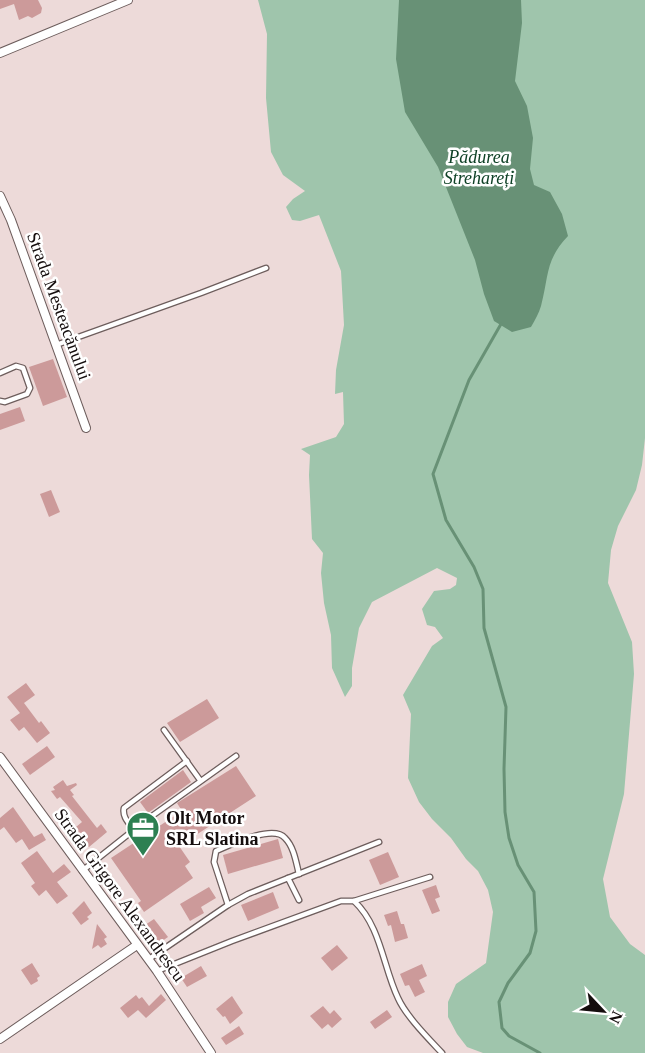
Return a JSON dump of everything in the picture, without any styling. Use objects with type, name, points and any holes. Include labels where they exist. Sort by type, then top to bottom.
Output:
[{"type":"street","points":[[0,53],[128,0]]},
{"type":"street","name":"Strada Mesteacănului","points":[[0,196],[11,220],[86,428]]},
{"type":"street","name":"Strada Grigore Alexandrescu","points":[[0,757],[158,971],[212,1053]]},
{"type":"street","points":[[0,1039],[137,945]]},
{"type":"lane","points":[[56,345],[266,267]]},
{"type":"lane","points":[[0,373],[16,366],[23,368],[30,388],[27,394],[4,402],[0,401]]},
{"type":"lane","points":[[164,730],[200,780]]},
{"type":"lane","points":[[82,871],[200,780],[236,756]]},
{"type":"lane","points":[[134,830],[123,813],[124,808],[187,760]]},
{"type":"lane","points":[[228,905],[214,862],[216,851],[250,837],[275,833],[285,837],[294,854],[299,874]]},
{"type":"lane","points":[[149,959],[248,894],[379,842]]},
{"type":"lane","points":[[288,878],[299,900]]},
{"type":"lane","points":[[158,971],[341,901],[354,901],[430,878]]},
{"type":"lane","points":[[354,901],[362,908],[377,938],[399,1001],[442,1053]]},
{"type":"green space","name":"Pădurea Strehareți","points":[[258,0],[645,0],[645,438],[636,490],[618,526],[611,550],[608,583],[632,642],[634,674],[624,794],[603,879],[610,917],[630,944],[645,955],[645,1053],[483,1053],[467,1047],[448,1017],[448,1002],[456,984],[486,963],[493,912],[488,890],[478,871],[419,802],[408,778],[411,714],[403,695],[432,646],[443,638],[435,627],[427,625],[422,609],[434,591],[450,589],[456,585],[457,578],[437,568],[372,602],[359,628],[352,668],[352,686],[345,697],[332,668],[331,635],[324,603],[321,573],[323,553],[312,539],[310,455],[301,449],[336,437],[344,424],[343,392],[335,394],[336,370],[344,325],[341,271],[319,215],[300,221],[292,220],[286,207],[305,191],[283,175],[271,152],[266,98],[267,34]]},
{"type":"shaded area","points":[[399,0],[521,0],[522,23],[515,81],[527,106],[533,138],[530,169],[534,185],[550,192],[562,214],[568,236],[551,261],[541,306],[531,327],[512,332],[494,321],[475,260],[438,167],[405,112],[396,59]]},
{"type":"building","points":[[0,0],[38,0],[42,8],[41,13],[32,18],[28,16],[19,20],[14,4],[0,9]]},
{"type":"building","points":[[53,359],[67,397],[43,406],[29,367]]},
{"type":"building","points":[[20,407],[25,421],[0,430],[0,414]]},
{"type":"building","points":[[51,490],[60,512],[49,517],[40,494]]},
{"type":"building","points":[[26,683],[35,695],[24,703],[50,733],[37,743],[24,727],[19,731],[10,720],[20,713],[7,697]]},
{"type":"building","points":[[207,699],[219,718],[180,742],[167,723]]},
{"type":"building","points":[[47,746],[55,757],[30,775],[22,764]]},
{"type":"building","points":[[236,766],[256,796],[179,846],[190,862],[185,866],[193,878],[144,912],[138,903],[141,901],[111,858],[182,811],[177,803]]},
{"type":"building","points":[[183,770],[191,782],[148,813],[140,802]]},
{"type":"building","points":[[63,780],[67,786],[76,783],[77,785],[70,790],[74,795],[72,796],[97,828],[101,824],[107,832],[89,847],[79,836],[76,839],[70,832],[82,822],[60,797],[57,799],[51,791],[55,790],[53,787]]},
{"type":"building","points":[[13,807],[34,837],[42,833],[46,840],[29,850],[22,839],[16,843],[4,827],[0,830],[0,818]]},
{"type":"building","points":[[278,839],[283,858],[228,874],[223,855]]},
{"type":"building","points":[[37,851],[53,873],[64,864],[71,872],[57,882],[68,896],[57,904],[46,890],[39,896],[31,886],[35,883],[21,863]]},
{"type":"building","points":[[388,852],[399,877],[380,885],[369,860]]},
{"type":"building","points":[[436,885],[440,897],[435,899],[440,911],[432,914],[422,890]]},
{"type":"building","points":[[209,887],[216,898],[201,907],[204,913],[190,921],[180,904]]},
{"type":"building","points":[[273,892],[279,908],[248,921],[241,905]]},
{"type":"building","points":[[84,901],[92,913],[87,917],[89,919],[81,925],[72,913]]},
{"type":"building","points":[[397,911],[408,938],[395,942],[391,925],[388,926],[384,915]]},
{"type":"building","points":[[154,919],[168,937],[155,946],[142,927]]},
{"type":"building","points":[[97,924],[107,937],[104,939],[107,944],[101,948],[98,945],[92,949]]},
{"type":"building","points":[[337,945],[348,958],[332,971],[321,958]]},
{"type":"building","points":[[32,963],[40,976],[37,978],[38,981],[31,985],[21,970]]},
{"type":"building","points":[[422,964],[427,976],[419,980],[425,992],[415,997],[409,985],[405,986],[400,974]]},
{"type":"building","points":[[201,966],[207,976],[187,987],[181,978]]},
{"type":"building","points":[[161,994],[166,1000],[146,1018],[138,1010],[128,1018],[120,1008],[136,995],[139,999],[142,997],[149,1006]]},
{"type":"building","points":[[232,996],[243,1013],[230,1024],[225,1016],[223,1017],[216,1009]]},
{"type":"building","points":[[323,1006],[330,1014],[334,1010],[342,1019],[332,1028],[328,1024],[322,1029],[310,1016]]},
{"type":"building","points":[[387,1010],[392,1017],[375,1029],[370,1022]]},
{"type":"building","points":[[239,1026],[244,1034],[226,1045],[221,1038]]},
{"type":"waterway","points":[[501,324],[469,380],[433,474],[446,520],[474,567],[483,589],[484,628],[506,707],[504,769],[505,812],[509,838],[518,865],[534,892],[536,931],[530,953],[508,983],[499,1002],[502,1028],[509,1036],[540,1053]]},
{"type":"place","name":"Olt Motor SRL Slatina","points":[[143,857]]}]
